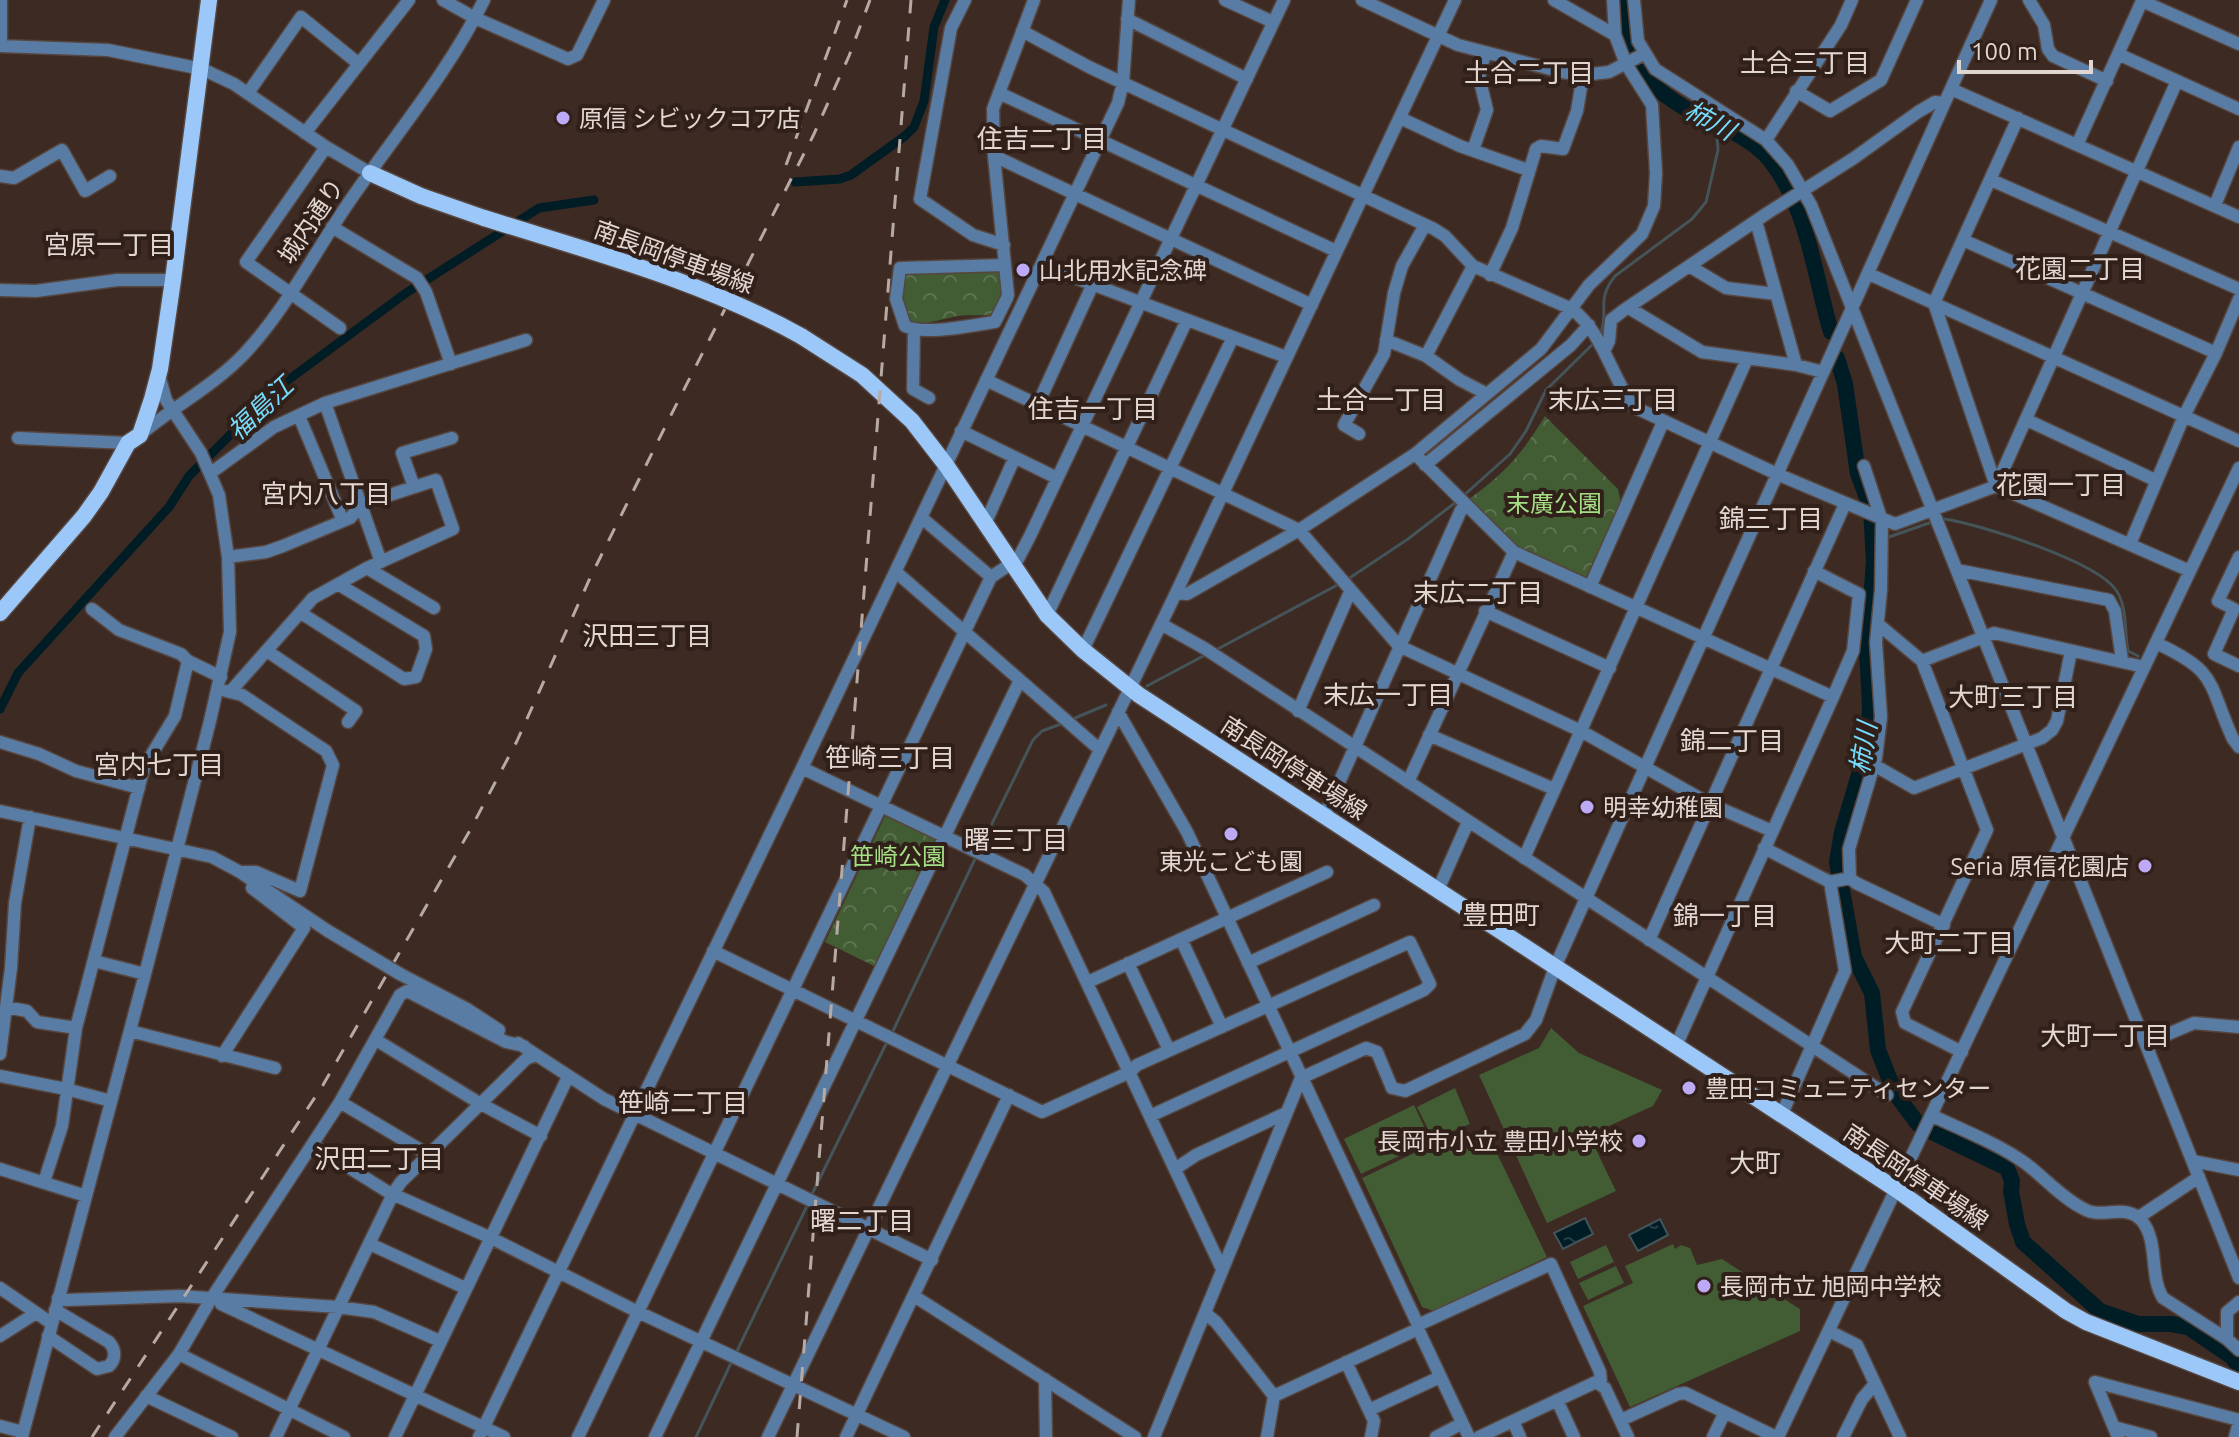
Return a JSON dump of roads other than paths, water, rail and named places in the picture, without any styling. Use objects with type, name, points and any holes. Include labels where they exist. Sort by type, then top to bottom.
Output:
[{"type":"main road","points":[[0,613],[101,492],[134,439],[160,369],[209,0]]},
{"type":"main road","name":"南長岡停車場線","points":[[370,173],[421,196],[484,218],[700,288],[771,319],[801,336],[881,390],[920,430],[1047,615],[1083,650],[1130,688],[1897,1190],[2066,1311],[2086,1322],[2239,1382]]},
{"type":"street","points":[[1,0],[1,46],[108,50],[202,69],[248,93],[370,173]]},
{"type":"street","points":[[305,133],[409,0]]},
{"type":"street","points":[[443,0],[475,18],[568,59],[577,55],[604,0]]},
{"type":"street","name":"城内通り","points":[[134,439],[197,395],[241,357],[290,292],[332,227],[450,62],[484,0]]},
{"type":"street","points":[[965,0],[951,28],[920,199],[973,235],[1004,245]]},
{"type":"street","points":[[1005,265],[900,268],[896,299],[905,326],[914,329],[961,327],[995,322],[1008,295],[1004,245],[994,156],[993,109],[1034,0]]},
{"type":"street","points":[[481,1432],[922,518],[961,431],[1014,328],[1118,103],[1123,82],[1129,0]]},
{"type":"street","points":[[1225,0],[1273,22]]},
{"type":"street","points":[[578,1437],[991,577],[1018,559],[1284,0]]},
{"type":"street","points":[[1362,0],[1439,36],[1485,53],[1583,75],[1615,71],[1634,59]]},
{"type":"street","points":[[768,1437],[1176,593],[1455,0]]},
{"type":"street","points":[[1176,593],[1187,594],[1299,530],[1415,454],[1541,349],[1598,275],[1642,234],[1653,214],[1656,173],[1652,105],[1634,59],[1615,35],[1554,0]]},
{"type":"street","points":[[1613,0],[1615,35]]},
{"type":"street","points":[[1634,0],[1634,59]]},
{"type":"street","points":[[1766,140],[1841,25],[1852,0]]},
{"type":"street","points":[[1796,91],[1830,111],[1881,80],[1917,0]]},
{"type":"street","points":[[1154,1437],[1301,1078],[1366,1048],[1377,1052],[1392,1088],[1405,1091],[1525,1034],[1536,1020],[1555,967],[1991,0]]},
{"type":"street","points":[[2029,0],[2044,25],[2048,49],[2053,56],[2107,81]]},
{"type":"street","points":[[2077,145],[2142,0],[2239,44]]},
{"type":"street","points":[[248,93],[301,17],[359,64]]},
{"type":"street","points":[[1127,19],[1247,79]]},
{"type":"street","points":[[1022,31],[1445,236],[1473,266],[1572,309],[1591,327],[1634,407],[1875,518],[1895,524],[1996,486],[2177,81]]},
{"type":"street","points":[[1473,150],[1487,110],[1479,77],[1485,53]]},
{"type":"street","points":[[2118,54],[2239,109]]},
{"type":"street","points":[[1634,59],[1733,117],[1766,140],[1782,156],[1797,195],[1852,306],[2239,1278]]},
{"type":"street","points":[[1490,275],[1512,228],[1536,149],[1541,146],[1563,149],[1577,111],[1583,75]]},
{"type":"street","points":[[1951,89],[2239,217]]},
{"type":"street","points":[[999,93],[1336,251]]},
{"type":"street","points":[[1602,347],[1609,341],[1611,320],[1918,112],[1935,102],[1944,103]]},
{"type":"street","points":[[1400,118],[1528,170]]},
{"type":"street","points":[[2018,118],[1934,303],[1996,486],[2190,571]]},
{"type":"street","points":[[326,147],[246,262],[340,328]]},
{"type":"street","points":[[2215,205],[2239,147]]},
{"type":"street","points":[[0,176],[14,178],[62,150],[85,191],[110,176]]},
{"type":"street","points":[[994,156],[1312,305]]},
{"type":"street","points":[[1991,180],[2239,289]]},
{"type":"street","points":[[1756,221],[1796,365]]},
{"type":"street","points":[[1359,434],[1344,425],[1384,354],[1394,293],[1402,266],[1425,225]]},
{"type":"street","points":[[332,227],[417,278],[426,292],[451,364]]},
{"type":"street","points":[[1963,240],[2216,353]]},
{"type":"street","points":[[1041,265],[1286,357]]},
{"type":"street","points":[[1426,356],[1473,266]]},
{"type":"street","points":[[1689,266],[1726,288],[1776,294]]},
{"type":"street","points":[[1869,274],[2239,441]]},
{"type":"street","points":[[0,290],[36,291],[117,280],[173,280]]},
{"type":"street","points":[[1037,406],[1093,284]]},
{"type":"street","points":[[1008,295],[1024,302]]},
{"type":"street","points":[[2130,544],[2155,480],[2239,299]]},
{"type":"street","points":[[1629,308],[1702,352],[1796,365],[1823,372]]},
{"type":"street","points":[[998,319],[1014,328]]},
{"type":"street","points":[[1047,615],[1187,320]]},
{"type":"street","points":[[1425,465],[1591,327]]},
{"type":"street","points":[[914,329],[913,389],[929,398]]},
{"type":"street","points":[[1083,650],[1233,337]]},
{"type":"street","points":[[211,470],[274,427],[325,403],[526,340]]},
{"type":"street","points":[[1386,340],[1426,356],[1487,394]]},
{"type":"street","points":[[1524,858],[1747,359]]},
{"type":"street","points":[[0,1426],[23,1435],[176,849],[223,686],[230,632],[228,557],[222,503],[211,470],[162,393],[160,369]]},
{"type":"street","points":[[986,380],[1299,530],[1399,646],[1581,731],[1710,804],[1772,831]]},
{"type":"street","points":[[325,403],[381,562]]},
{"type":"street","points":[[299,416],[343,521]]},
{"type":"street","points":[[2027,420],[2155,480]]},
{"type":"street","points":[[1590,587],[1663,422]]},
{"type":"street","points":[[961,431],[1057,478]]},
{"type":"street","points":[[18,438],[134,439]]},
{"type":"street","points":[[414,487],[402,453],[452,438]]},
{"type":"street","points":[[1415,454],[1514,552],[1833,697]]},
{"type":"street","points":[[985,524],[1014,459]]},
{"type":"street","points":[[1781,1116],[1846,966],[1840,879],[1874,765],[1881,717],[1876,642],[1875,518],[1864,466]]},
{"type":"street","points":[[1621,1420],[1682,1394],[1777,1437],[2239,468]]},
{"type":"street","points":[[223,686],[267,651],[313,598],[367,568],[453,529],[436,480],[362,504],[350,518],[266,552],[228,557]]},
{"type":"street","points":[[1324,816],[1466,504]]},
{"type":"street","points":[[1649,940],[1845,504]]},
{"type":"street","points":[[922,518],[991,577]]},
{"type":"street","points":[[1408,782],[1514,552]]},
{"type":"street","points":[[2239,558],[2218,601],[2236,610],[2214,654],[2239,666]]},
{"type":"street","points":[[367,568],[434,608]]},
{"type":"street","points":[[1957,570],[2109,600],[2115,611],[2122,660]]},
{"type":"street","points":[[1676,1046],[1853,651],[1859,594],[1814,571]]},
{"type":"street","points":[[896,572],[1099,749]]},
{"type":"street","points":[[301,613],[404,679],[416,677],[426,649],[424,636],[338,584]]},
{"type":"street","points":[[1298,711],[1345,586]]},
{"type":"street","points":[[92,609],[119,630],[181,654],[223,686],[248,698],[326,751],[333,765],[300,891],[256,872],[240,872]]},
{"type":"street","points":[[1485,611],[1610,668]]},
{"type":"street","points":[[1161,624],[1209,652],[1887,1095]]},
{"type":"street","points":[[1878,624],[1922,661],[1987,834],[1902,1012],[1905,1023],[1962,1052]]},
{"type":"street","points":[[1922,661],[1994,633],[2144,667]]},
{"type":"street","points":[[2156,643],[2191,660],[2205,673],[2239,747]]},
{"type":"street","points":[[267,651],[356,711],[348,722]]},
{"type":"street","points":[[1874,765],[1914,788],[2042,738],[2057,721],[2071,651]]},
{"type":"street","points":[[44,1182],[62,1126],[76,1028],[144,767],[175,716],[188,661]]},
{"type":"street","points":[[655,1437],[1020,680]]},
{"type":"street","points":[[1118,712],[1187,832],[1469,1437]]},
{"type":"street","points":[[1429,735],[1554,789]]},
{"type":"street","points":[[0,742],[39,754],[76,771],[139,788]]},
{"type":"street","points":[[802,768],[1025,875],[1044,892],[1222,1269]]},
{"type":"street","points":[[0,811],[212,857],[400,974],[467,1009],[604,1099],[932,1260]]},
{"type":"street","points":[[0,1054],[15,903],[30,817]]},
{"type":"street","points":[[1438,890],[1468,822]]},
{"type":"street","points":[[1764,848],[1856,883],[1944,925]]},
{"type":"street","points":[[222,1056],[304,928],[256,892],[240,872]]},
{"type":"street","points":[[1088,982],[1327,872]]},
{"type":"street","points":[[1248,963],[1374,905]]},
{"type":"street","points":[[1181,939],[1222,1027]]},
{"type":"street","points":[[713,951],[1042,1112],[1130,1072],[1137,1065],[1169,1050],[1410,942],[1430,984],[1424,990],[1150,1116]]},
{"type":"street","points":[[94,961],[145,974]]},
{"type":"street","points":[[1128,963],[1169,1050]]},
{"type":"street","points":[[115,1437],[179,1354],[211,1299],[340,1102],[400,995],[407,991],[506,1042],[524,1046]]},
{"type":"street","points":[[6,1007],[27,1011],[37,1022],[76,1028]]},
{"type":"street","points":[[2147,1043],[2194,1023],[2239,1027]]},
{"type":"street","points":[[130,1031],[275,1068]]},
{"type":"street","points":[[376,1040],[481,1104],[541,1136]]},
{"type":"street","points":[[276,1437],[394,1192],[526,1059],[535,1055]]},
{"type":"street","points":[[0,1076],[111,1101]]},
{"type":"street","points":[[395,1437],[568,1077]]},
{"type":"street","points":[[846,1437],[1009,1095]]},
{"type":"street","points":[[340,1102],[429,1155]]},
{"type":"street","points":[[1175,1169],[1196,1155],[1286,1113]]},
{"type":"street","points":[[1931,1115],[2023,1162],[2087,1211],[2118,1210],[2139,1217],[2146,1226],[2151,1242],[2158,1287],[2163,1298],[2239,1350]]},
{"type":"street","points":[[313,1145],[388,1192],[394,1192],[489,1237],[638,1312],[904,1437]]},
{"type":"street","points":[[2193,1161],[2239,1170]]},
{"type":"street","points":[[0,1169],[86,1196]]},
{"type":"street","points":[[2139,1217],[2199,1177]]},
{"type":"street","points":[[370,1244],[465,1288]]},
{"type":"street","points":[[1274,1396],[1551,1264],[1600,1372],[1601,1384],[1628,1437]]},
{"type":"street","points":[[0,1288],[36,1313],[53,1317],[109,1342],[114,1358],[106,1367],[97,1369],[53,1317]]},
{"type":"street","points":[[53,1317],[66,1300],[164,1296],[374,1312],[440,1341]]},
{"type":"street","points":[[914,1296],[1135,1437]]},
{"type":"street","points":[[211,1299],[319,1348],[481,1432],[504,1437]]},
{"type":"street","points":[[2227,1339],[2227,1312],[2239,1302]]},
{"type":"street","points":[[0,1336],[36,1313]]},
{"type":"street","points":[[1205,1313],[1216,1322],[1274,1396],[1267,1437]]},
{"type":"street","points":[[1829,1331],[1857,1345],[1900,1437]]},
{"type":"street","points":[[179,1354],[339,1436]]},
{"type":"street","points":[[1346,1362],[1374,1421],[1371,1437]]},
{"type":"street","points":[[1369,1410],[1440,1377]]},
{"type":"street","points":[[1045,1379],[1046,1437]]},
{"type":"street","points":[[1479,1437],[1596,1382],[1601,1384]]},
{"type":"street","points":[[2151,1437],[2116,1432],[2095,1382],[2239,1421],[2235,1437]]},
{"type":"street","points":[[1843,1437],[1862,1399],[1874,1385]]},
{"type":"street","points":[[146,1396],[232,1437]]},
{"type":"street","points":[[1557,1400],[1574,1437]]},
{"type":"street","points":[[1713,1437],[1725,1412]]},
{"type":"street","points":[[1513,1421],[1520,1437]]},
{"type":"street","points":[[1436,1437],[1461,1424]]},
{"type":"water","points":[[1585,1218],[1593,1234],[1563,1249],[1554,1233]]},
{"type":"water","points":[[1660,1219],[1668,1235],[1638,1251],[1629,1235]]},
{"type":"waterway","name":"福島江","points":[[795,182],[840,179],[851,175],[914,127],[924,101],[934,27],[945,0]]},
{"type":"waterway","name":"柿川","points":[[1621,0],[1628,44],[1646,76],[1675,102],[1751,143],[1770,160],[1783,179],[1802,220],[1831,332]]},
{"type":"waterway","points":[[1600,335],[1604,300],[1615,276],[1692,219],[1706,202],[1718,150],[1717,136],[1710,121]]},
{"type":"waterway","name":"福島江","points":[[0,709],[18,673],[169,507],[189,476],[276,389],[406,293],[539,208],[594,200]]},
{"type":"waterway","points":[[1462,497],[1510,454],[1526,431],[1546,390],[1596,341]]},
{"type":"waterway","name":"柿川","points":[[1837,358],[1845,384],[1858,474],[1871,508],[1874,562],[1867,651],[1869,741],[1842,832],[1837,862],[1854,957],[1872,993],[1878,1050],[1895,1093],[1918,1124]]},
{"type":"waterway","points":[[1348,579],[1456,502]]},
{"type":"waterway","points":[[1945,519],[2037,546],[2063,556],[2104,579],[2120,597],[2128,651],[2138,656]]},
{"type":"waterway","points":[[1886,538],[1932,522]]},
{"type":"waterway","points":[[1214,651],[1341,583]]},
{"type":"waterway","points":[[1147,686],[1207,654]]},
{"type":"waterway","points":[[1075,718],[1106,705]]},
{"type":"waterway","points":[[980,848],[1033,740],[1042,731],[1061,724]]},
{"type":"waterway","points":[[892,1033],[975,859]]},
{"type":"waterway","points":[[812,1194],[887,1042]]},
{"type":"waterway","name":"柿川","points":[[1932,1132],[2007,1168],[2023,1242],[2100,1311],[2138,1324],[2188,1327],[2232,1357],[2238,1365]]},
{"type":"waterway","points":[[737,1351],[806,1208]]},
{"type":"waterway","points":[[696,1437],[731,1363]]},
{"type":"railway","points":[[786,165],[847,0]]},
{"type":"railway","points":[[92,1437],[323,1085],[469,832],[517,741],[590,578],[814,134],[870,0]]},
{"type":"railway","points":[[797,1437],[911,0]]},
{"type":"place","name":"原信 シビックコア店","points":[[563,118]]},
{"type":"place","name":"山北用水記念碑","points":[[1023,270]]},
{"type":"place","name":"明幸幼稚園","points":[[1587,807]]},
{"type":"place","name":"東光こども園","points":[[1231,834]]},
{"type":"place","name":"Seria 原信花園店","points":[[2145,866]]},
{"type":"place","name":"豊田コミュニティセンター","points":[[1689,1088]]},
{"type":"place","name":"長岡市小立 豊田小学校","points":[[1639,1141]]},
{"type":"place","name":"長岡市立 旭岡中学校","points":[[1704,1286]]},
{"type":"district","name":"土合三丁目","points":[[1805,62]]},
{"type":"district","name":"土合二丁目","points":[[1529,72]]},
{"type":"district","name":"住吉二丁目","points":[[1042,138]]},
{"type":"district","name":"宮原一丁目","points":[[109,244]]},
{"type":"district","name":"花園二丁目","points":[[2080,268]]},
{"type":"district","name":"土合一丁目","points":[[1381,399]]},
{"type":"district","name":"末広三丁目","points":[[1613,399]]},
{"type":"district","name":"住吉一丁目","points":[[1093,408]]},
{"type":"district","name":"花園一丁目","points":[[2061,484]]},
{"type":"district","name":"宮内八丁目","points":[[326,493]]},
{"type":"district","name":"錦三丁目","points":[[1771,518]]},
{"type":"district","name":"末広二丁目","points":[[1478,592]]},
{"type":"district","name":"沢田三丁目","points":[[647,635]]},
{"type":"district","name":"末広一丁目","points":[[1388,694]]},
{"type":"district","name":"大町三丁目","points":[[2013,696]]},
{"type":"district","name":"錦二丁目","points":[[1732,740]]},
{"type":"district","name":"笹崎三丁目","points":[[890,757]]},
{"type":"district","name":"宮内七丁目","points":[[159,764]]},
{"type":"district","name":"曙三丁目","points":[[1016,839]]},
{"type":"district","name":"豊田町","points":[[1501,914]]},
{"type":"district","name":"錦一丁目","points":[[1725,915]]},
{"type":"district","name":"大町二丁目","points":[[1949,942]]},
{"type":"district","name":"大町一丁目","points":[[2105,1035]]},
{"type":"district","name":"笹崎二丁目","points":[[683,1102]]},
{"type":"district","name":"沢田二丁目","points":[[379,1158]]},
{"type":"district","name":"大町","points":[[1755,1162]]},
{"type":"district","name":"曙二丁目","points":[[862,1220]]},
{"type":"park label","name":"末廣公園","points":[[1554,503]]},
{"type":"park label","name":"笹崎公園","points":[[898,856]]}]
